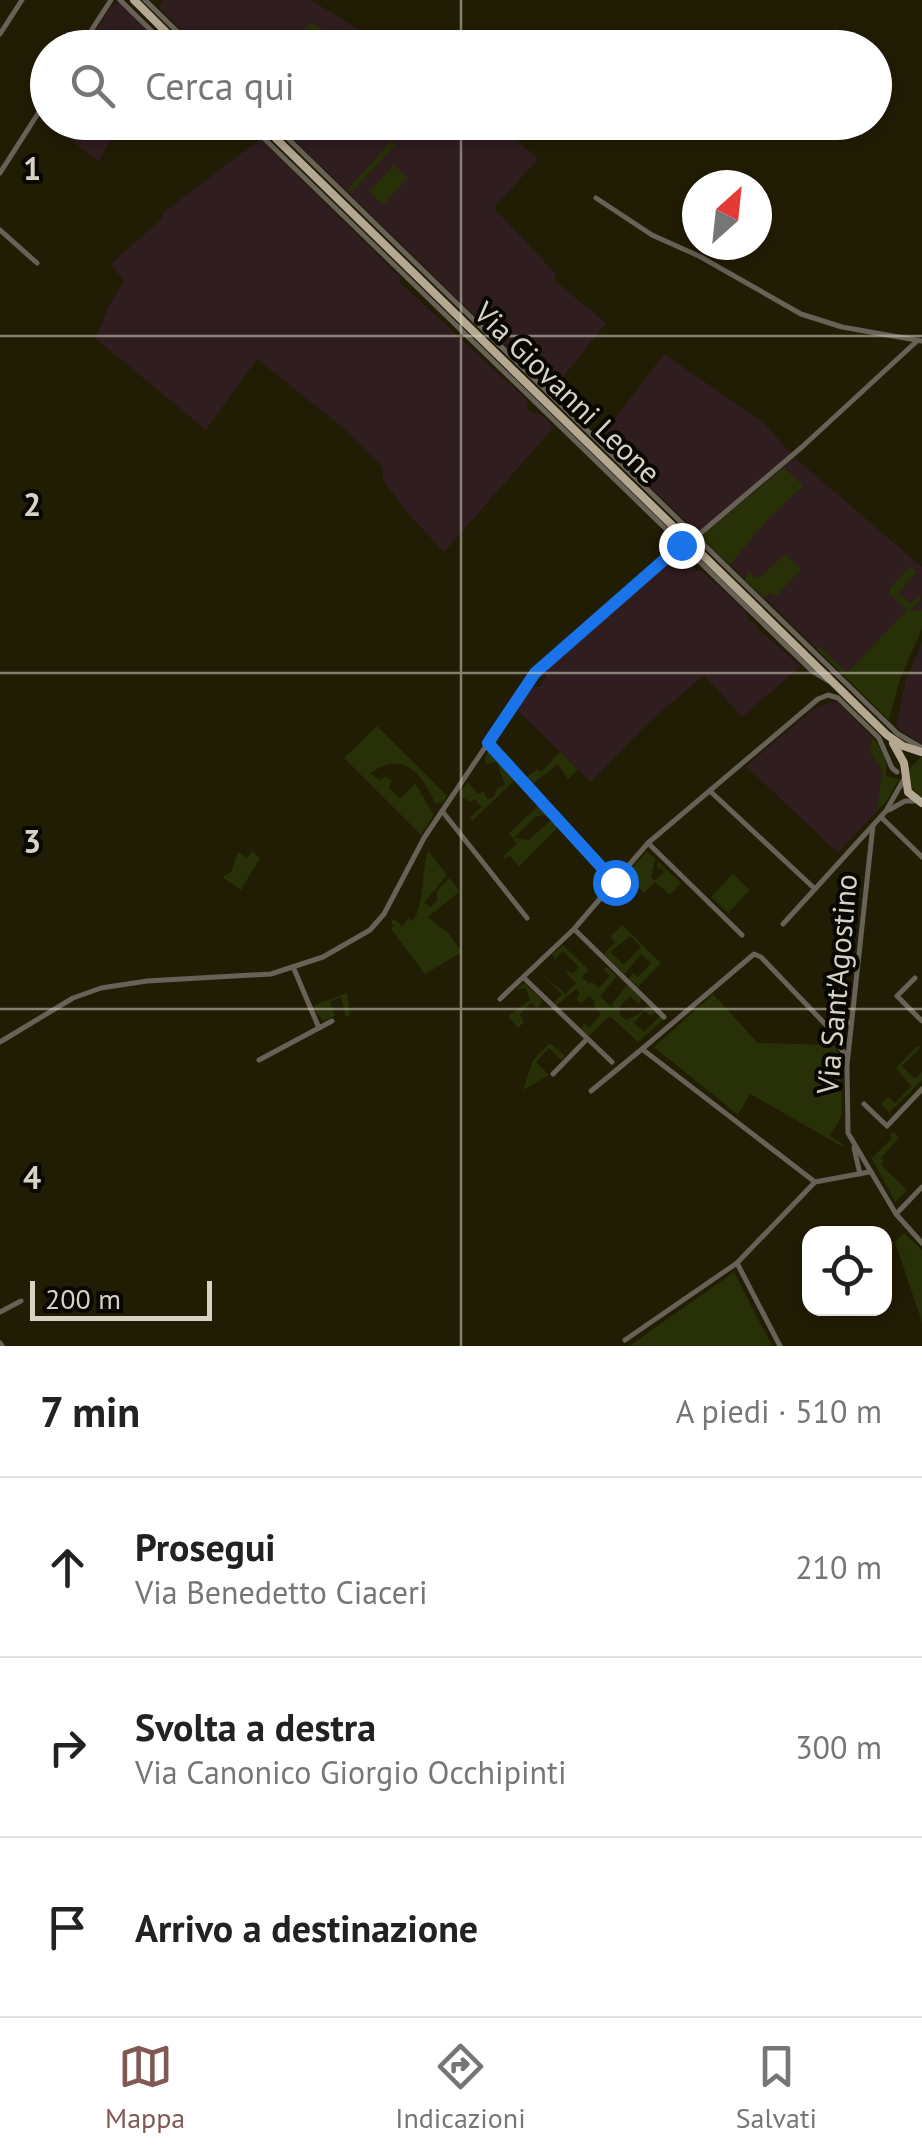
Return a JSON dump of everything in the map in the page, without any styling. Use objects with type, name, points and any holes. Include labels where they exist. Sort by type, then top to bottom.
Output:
[{"type":"main road","points":[[134,0],[164,30]]},
{"type":"main road","name":"Via Giovanni Leone","points":[[277,140],[888,735]]},
{"type":"main road","points":[[888,735],[903,746],[922,751]]},
{"type":"main road","points":[[888,735],[901,754],[908,792],[920,802]]},
{"type":"main road","points":[[902,774],[910,760],[922,751]]},
{"type":"street","points":[[0,34],[22,0]]},
{"type":"street","points":[[92,30],[111,0]]},
{"type":"street","points":[[120,0],[151,30]]},
{"type":"street","points":[[145,0],[176,30]]},
{"type":"street","points":[[0,173],[30,126]]},
{"type":"street","points":[[265,140],[812,671],[835,684]]},
{"type":"street","points":[[289,140],[898,734],[922,751]]},
{"type":"street","points":[[596,198],[652,235],[699,256],[801,314],[842,327],[920,341]]},
{"type":"street","points":[[0,230],[36,263]]},
{"type":"street","points":[[696,537],[920,341]]},
{"type":"street","points":[[0,1042],[73,998],[101,988],[294,969],[354,940],[378,923],[442,811],[535,673],[681,545]]},
{"type":"street","points":[[500,999],[574,928],[648,843],[818,699],[828,695],[838,698],[879,738],[892,768],[902,774],[884,814]]},
{"type":"street","points":[[488,743],[615,882]]},
{"type":"street","points":[[710,790],[815,889]]},
{"type":"street","points":[[782,924],[884,814],[904,801],[920,802]]},
{"type":"street","points":[[442,811],[527,918]]},
{"type":"street","points":[[884,814],[922,858]]},
{"type":"street","name":"Via Sant'Agostino","points":[[873,825],[847,1060],[848,1133],[896,1214],[922,1243]]},
{"type":"street","points":[[648,843],[742,935]]},
{"type":"street","points":[[574,928],[664,1017]]},
{"type":"street","points":[[591,1091],[754,954],[849,1043]]},
{"type":"street","points":[[294,969],[320,1028]]},
{"type":"street","points":[[524,978],[612,1062]]},
{"type":"street","points":[[915,978],[897,996],[922,1021]]},
{"type":"street","points":[[826,1025],[842,1028],[852,1015]]},
{"type":"street","points":[[258,1060],[332,1021]]},
{"type":"street","points":[[826,1025],[847,1060]]},
{"type":"street","points":[[553,1074],[587,1039]]},
{"type":"street","points":[[642,1048],[815,1182]]},
{"type":"street","points":[[864,1104],[887,1126],[921,1092]]},
{"type":"street","points":[[854,1145],[860,1174]]},
{"type":"street","points":[[624,1340],[737,1263],[815,1182],[870,1172]]},
{"type":"street","points":[[896,1214],[922,1186]]},
{"type":"street","points":[[737,1263],[780,1346]]},
{"type":"street","points":[[0,1312],[21,1302]]},
{"type":"shaded area","points":[[163,0],[311,0],[360,30],[182,30],[159,8]]},
{"type":"shaded area","points":[[119,2],[148,30],[96,30],[113,4]]},
{"type":"shaded area","points":[[71,140],[112,140],[98,161]]},
{"type":"shaded area","points":[[261,140],[401,278],[399,281],[405,287],[527,400],[528,411],[542,415],[554,427],[444,552],[404,509],[383,480],[382,467],[342,427],[257,359],[206,430],[96,339],[108,307],[124,281],[111,264],[164,212]]},
{"type":"shaded area","points":[[294,140],[516,140],[538,159],[494,208],[557,275],[554,280],[606,323],[552,391]]},
{"type":"shaded area","points":[[664,354],[764,423],[795,458],[922,567],[922,622],[908,610],[845,676],[600,438]]},
{"type":"shaded area","points":[[678,554],[685,554],[696,571],[701,570],[745,611],[749,622],[755,622],[801,666],[742,717],[704,675],[647,724],[591,782],[515,708],[533,686],[539,687],[545,673],[568,646]]},
{"type":"shaded area","points":[[922,643],[922,744],[896,727],[906,680]]},
{"type":"shaded area","points":[[837,702],[872,737],[870,753],[882,770],[877,811],[838,853],[746,766],[814,709]]},
{"type":"green space","points":[[310,22],[323,30],[305,30]]},
{"type":"green space","points":[[392,140],[395,145],[353,191],[346,191]]},
{"type":"green space","points":[[394,165],[408,178],[383,205],[369,192]]},
{"type":"green space","points":[[784,467],[803,486],[767,520],[730,565],[704,540],[704,534]]},
{"type":"green space","points":[[786,554],[801,570],[776,596],[768,593],[764,598],[745,580],[748,571],[757,579]]},
{"type":"green space","points":[[910,566],[917,571],[898,593],[910,603],[918,596],[921,599],[910,611],[922,610],[922,629],[900,679],[889,720],[818,650],[819,646],[847,673],[907,610],[890,594],[890,588]]},
{"type":"green space","points":[[377,726],[447,796],[442,803],[435,803],[418,774],[402,764],[382,766],[370,773],[381,781],[385,776],[392,780],[389,787],[400,799],[415,783],[434,815],[421,835],[344,758]]},
{"type":"green space","points":[[872,737],[884,755],[886,776],[899,779],[877,811],[882,771],[870,753]]},
{"type":"green space","points":[[490,749],[517,778],[472,821],[470,818],[481,807],[475,799],[470,802],[459,795],[468,782],[478,794],[484,791],[487,799],[505,785],[497,762],[486,764]]},
{"type":"green space","points":[[560,752],[578,770],[568,779],[558,764],[531,785],[525,778],[538,769],[541,772]]},
{"type":"green space","points":[[922,756],[922,798],[908,784],[908,770]]},
{"type":"green space","points":[[540,804],[549,814],[535,817],[514,838],[529,840],[553,818],[560,825],[519,867],[510,856],[503,856],[517,844],[509,833]]},
{"type":"green space","points":[[252,851],[260,858],[241,890],[222,877],[231,872],[238,852],[247,858]]},
{"type":"green space","points":[[428,851],[447,875],[424,903],[431,907],[437,900],[437,891],[449,878],[460,891],[428,917],[449,934],[462,952],[425,974],[391,929],[391,922],[393,919],[403,926],[408,918],[413,921]]},
{"type":"green space","points":[[647,851],[655,859],[651,877],[655,881],[664,871],[660,867],[658,870],[658,862],[681,883],[670,895],[655,882],[644,893],[625,876]]},
{"type":"green space","points":[[733,874],[750,890],[728,913],[711,897]]},
{"type":"green space","points":[[622,925],[661,963],[638,987],[629,978],[633,973],[638,977],[651,963],[641,954],[625,974],[604,954],[615,942],[610,937]],"holes":[[[630,936],[641,947],[624,965],[610,952]]]},
{"type":"green space","points":[[563,945],[589,970],[582,977],[589,984],[599,988],[610,976],[604,970],[607,967],[617,976],[600,996],[614,1010],[612,1004],[627,985],[642,1000],[638,1004],[630,996],[620,1006],[620,1015],[626,1020],[648,1005],[655,1012],[651,1016],[644,1011],[634,1023],[644,1032],[660,1016],[663,1020],[638,1042],[610,1016],[589,1036],[581,1028],[585,1024],[589,1028],[601,1014],[593,1004],[595,1001],[589,996],[581,1003],[576,999],[580,994],[576,989],[557,1005],[554,1002],[562,994],[537,970],[566,994],[576,983],[566,973],[573,974],[579,967],[563,951],[555,959],[552,955]]},
{"type":"green space","points":[[524,983],[543,1001],[537,1008],[531,1003],[520,1014],[524,1022],[518,1028],[508,1016],[530,1000],[526,988],[516,990]]},
{"type":"green space","points":[[347,993],[350,1015],[346,1017],[341,997],[330,1002],[335,1016],[323,1021],[312,1006]]},
{"type":"green space","points":[[713,994],[758,1043],[834,1045],[840,1055],[842,1115],[830,1136],[843,1147],[750,1094],[738,1115],[654,1047]]},
{"type":"green space","points":[[550,1043],[565,1056],[561,1060],[549,1048],[536,1062],[549,1075],[523,1090],[533,1060]]},
{"type":"green space","points":[[917,1046],[920,1048],[902,1066],[915,1079],[922,1072],[922,1080],[889,1113],[881,1104],[888,1097],[895,1103],[911,1086],[896,1068]]},
{"type":"green space","points":[[893,1132],[899,1137],[881,1158],[881,1165],[907,1190],[895,1202],[870,1155],[873,1157],[892,1138]]},
{"type":"green space","points":[[904,1233],[922,1250],[922,1322],[895,1242]]},
{"type":"green space","points":[[734,1272],[772,1346],[629,1346],[632,1344]]},
{"type":"route","points":[[615,882],[488,743],[535,673],[681,545]]}]
